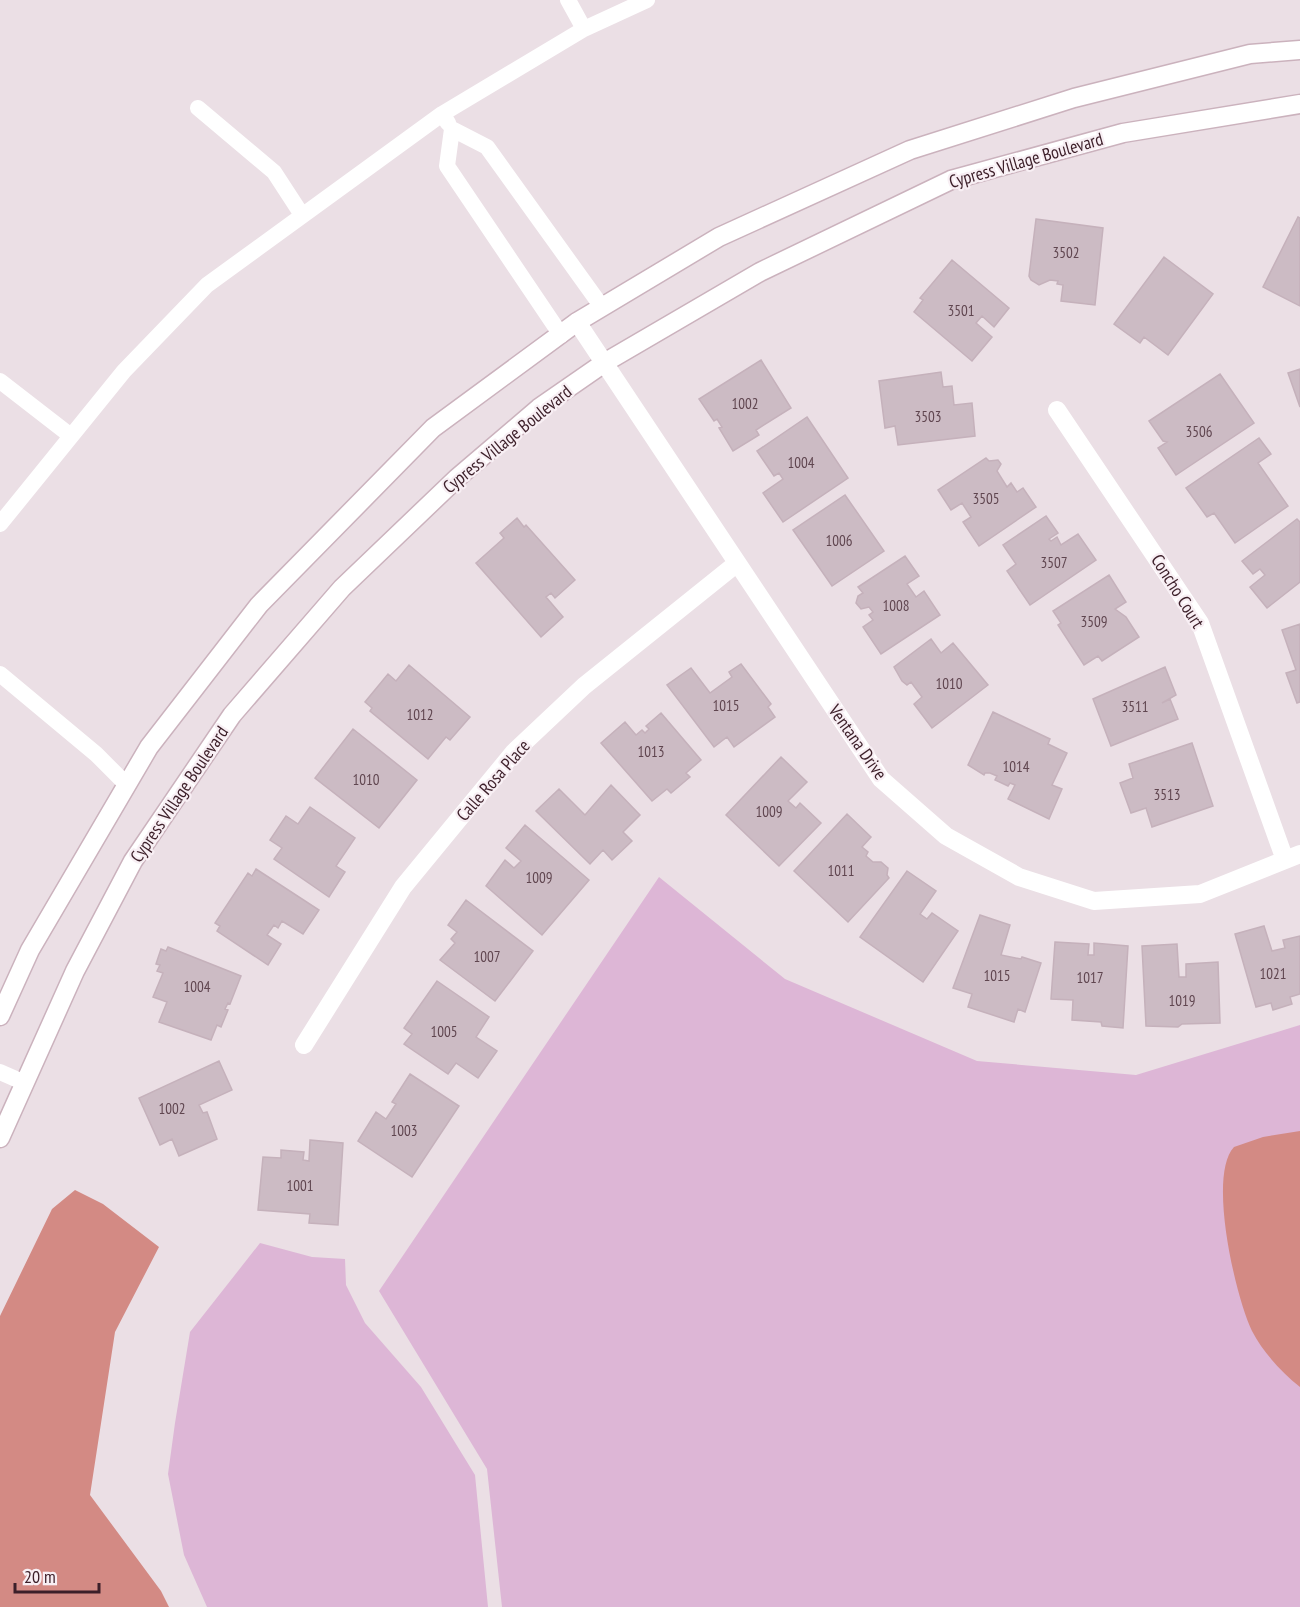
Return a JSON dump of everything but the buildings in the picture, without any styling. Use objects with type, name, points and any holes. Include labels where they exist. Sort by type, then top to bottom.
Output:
[{"type":"street","points":[[0,1016],[30,950],[149,747],[259,605],[433,428],[577,322],[719,237],[910,150],[1074,98],[1250,54],[1300,50]]},
{"type":"street","name":"Cypress Village Boulevard","points":[[0,1138],[75,971],[133,861],[232,715],[342,588],[457,478],[539,408],[604,363],[760,272],[951,180],[1123,133],[1300,104]]},
{"type":"street","name":"Ventana Drive","points":[[577,322],[881,779],[946,836],[1019,877],[1094,901],[1200,894],[1292,857]]},
{"type":"street","name":"Concho Court","points":[[1057,410],[1200,623],[1292,857]]},
{"type":"street","name":"Calle Rosa Place","points":[[304,1045],[403,887],[514,752],[584,686],[736,564]]},
{"type":"lane","points":[[568,0],[584,29]]},
{"type":"lane","points":[[0,524],[124,371],[207,285],[442,114],[584,29],[647,0]]},
{"type":"lane","points":[[198,108],[274,172],[302,215]]},
{"type":"lane","points":[[442,114],[452,129],[488,147],[602,307]]},
{"type":"lane","points":[[452,129],[447,165],[561,335]]},
{"type":"lane","points":[[0,381],[71,436]]},
{"type":"lane","points":[[0,674],[96,754],[127,785]]},
{"type":"lane","points":[[0,1072],[25,1083]]},
{"type":"shaded area","points":[[659,877],[785,979],[977,1061],[1136,1075],[1300,1025],[1300,1607],[502,1607],[487,1469],[379,1291]]},
{"type":"shaded area","points":[[1300,1131],[1300,1387],[1267,1354],[1252,1331],[1232,1266],[1227,1238],[1223,1183],[1226,1162],[1234,1147],[1263,1137]]},
{"type":"shaded area","points":[[75,1190],[103,1204],[159,1247],[115,1332],[90,1495],[161,1591],[169,1607],[0,1607],[0,1316],[52,1209]]},
{"type":"shaded area","points":[[260,1243],[312,1257],[345,1259],[346,1285],[365,1323],[421,1387],[475,1475],[488,1607],[207,1607],[184,1555],[168,1474],[175,1423],[190,1332]]}]
